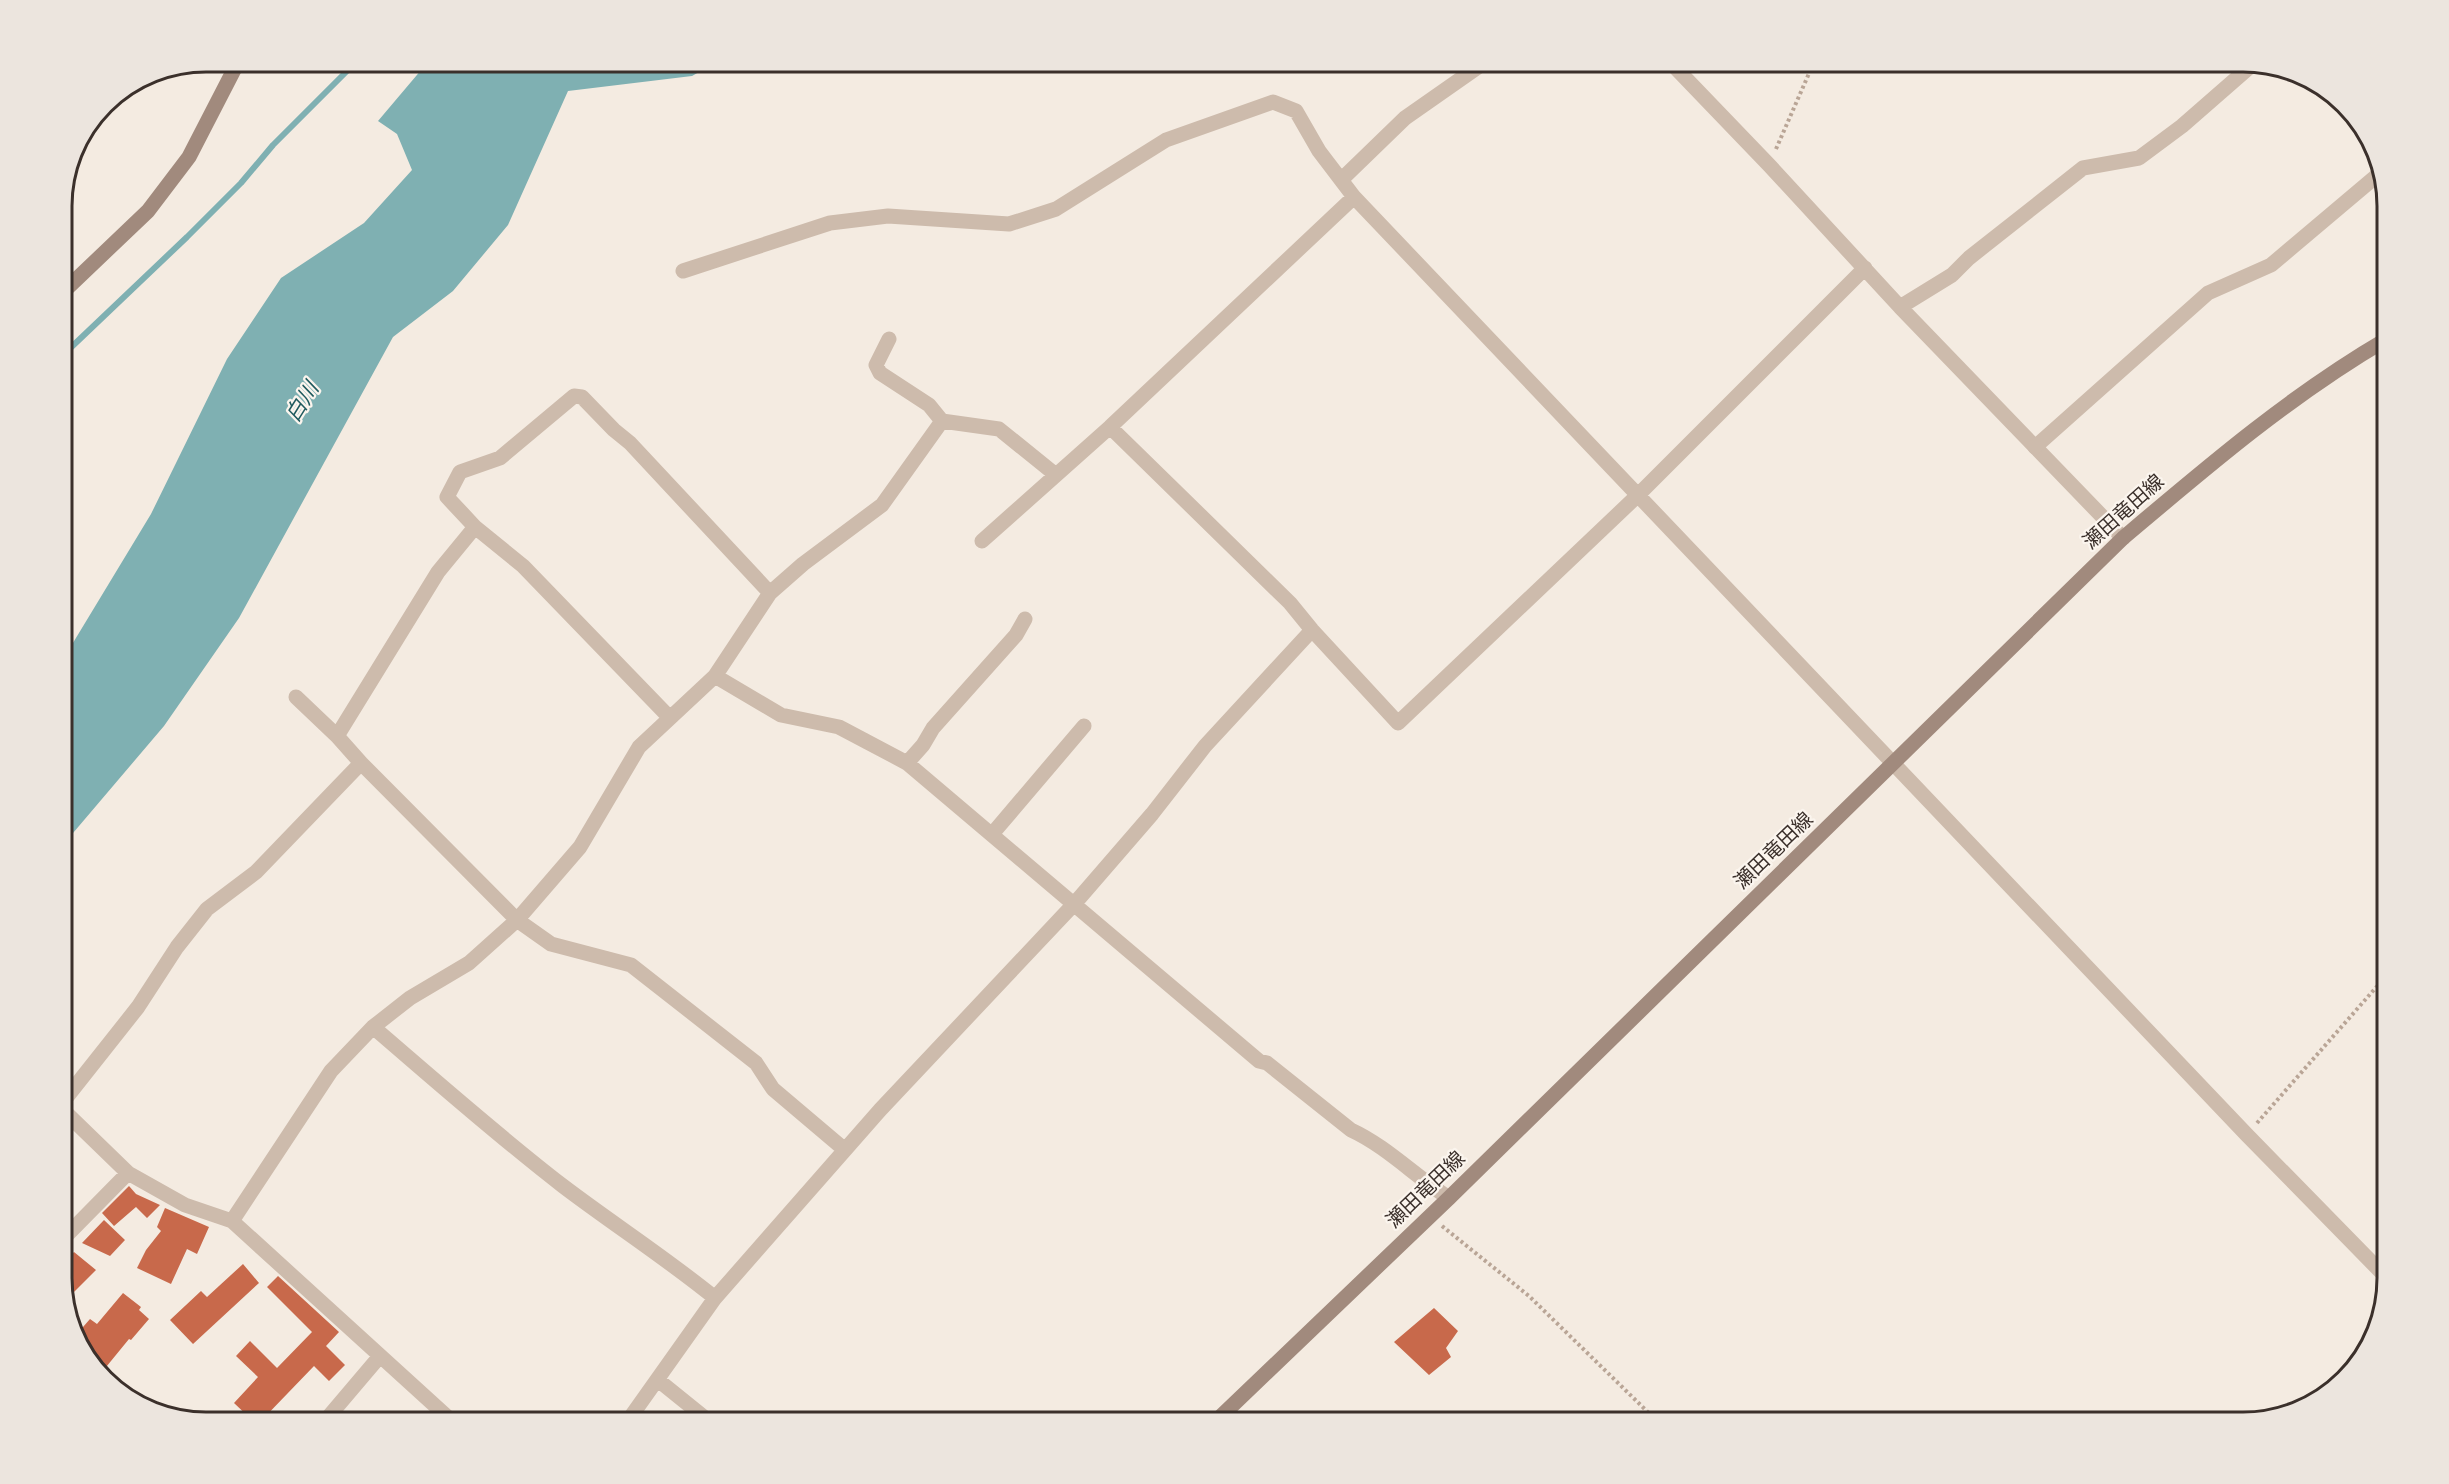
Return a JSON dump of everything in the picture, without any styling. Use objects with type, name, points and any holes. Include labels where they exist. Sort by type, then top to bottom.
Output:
[{"type":"main road","points":[[72,283],[148,211],[189,157],[233,72]]},
{"type":"main road","name":"瀬田竜田線","points":[[1225,1412],[1449,1198],[2123,538],[2229,448],[2284,405],[2337,368],[2377,345]]},
{"type":"street","points":[[1341,180],[1405,118],[1471,72]]},
{"type":"street","points":[[1680,72],[1770,165],[1900,307],[2123,538]]},
{"type":"street","points":[[1900,307],[1952,275],[1969,258],[2083,168],[2139,158],[2182,126],[2244,72]]},
{"type":"street","points":[[683,271],[830,223],[888,216],[1010,224],[1056,209],[1166,140],[1273,102],[1296,111],[1319,151],[1354,197],[2247,1135],[2377,1267]]},
{"type":"street","points":[[2035,447],[2208,293],[2271,265],[2374,178]]},
{"type":"street","points":[[982,541],[1110,427],[1354,197]]},
{"type":"street","points":[[1110,427],[1290,603],[1398,723],[1638,496],[1865,268]]},
{"type":"street","points":[[889,339],[876,365],[880,373],[929,405],[942,421],[999,429],[1056,475]]},
{"type":"street","points":[[670,718],[522,566],[475,527],[447,497],[460,472],[500,458],[574,396],[582,397],[630,443],[770,593]]},
{"type":"street","points":[[232,1221],[331,1071],[373,1027],[410,998],[469,963],[517,920],[580,847],[639,747],[715,676],[770,593],[803,564],[882,505],[942,421]]},
{"type":"street","points":[[337,736],[438,572],[475,527]]},
{"type":"street","points":[[907,763],[923,745],[933,728],[1016,635],[1025,619]]},
{"type":"street","points":[[634,1412],[715,1298],[845,1150],[1075,903],[1152,814],[1205,746],[1312,630]]},
{"type":"street","points":[[715,676],[781,715],[839,727],[907,763],[1259,1061],[1267,1063],[1351,1130],[1365,1136],[1449,1198]]},
{"type":"street","points":[[296,697],[517,920],[551,945],[631,965],[756,1063],[773,1089],[845,1150]]},
{"type":"street","points":[[993,834],[1084,726]]},
{"type":"street","points":[[72,1090],[138,1007],[177,947],[207,909],[256,872],[361,763]]},
{"type":"street","points":[[373,1027],[485,1124],[565,1187],[674,1265],[715,1298]]},
{"type":"street","points":[[72,1119],[128,1173],[185,1204],[232,1221],[442,1412]]},
{"type":"street","points":[[72,1230],[128,1173]]},
{"type":"street","points":[[332,1412],[380,1356]]},
{"type":"street","points":[[658,1380],[698,1412]]},
{"type":"path","points":[[1770,165],[1810,72]]},
{"type":"path","points":[[2247,1135],[2377,986]]},
{"type":"path","points":[[1430,1215],[1529,1296],[1648,1412]]},
{"type":"water","name":"白川","points":[[419,72],[699,72],[692,76],[568,91],[508,225],[453,291],[393,337],[239,618],[164,726],[72,834],[72,644],[151,514],[227,359],[281,278],[364,223],[412,170],[397,134],[378,121]]},
{"type":"building","points":[[129,1186],[136,1194],[160,1205],[147,1218],[136,1207],[114,1226],[102,1213]]},
{"type":"building","points":[[165,1208],[209,1227],[197,1254],[187,1249],[171,1284],[137,1268],[146,1250],[161,1231],[157,1227]]},
{"type":"building","points":[[104,1220],[125,1240],[110,1256],[82,1243]]},
{"type":"building","points":[[74,1252],[96,1270],[73,1293],[72,1287],[72,1254]]},
{"type":"building","points":[[243,1264],[259,1283],[193,1344],[170,1320],[201,1291],[207,1297]]},
{"type":"building","points":[[278,1276],[339,1332],[326,1346],[345,1365],[329,1381],[314,1366],[270,1412],[243,1412],[234,1403],[258,1377],[236,1356],[250,1341],[277,1368],[312,1332],[267,1287]]},
{"type":"building","points":[[123,1293],[141,1307],[139,1310],[149,1319],[106,1367],[82,1328],[90,1319],[97,1324]]},
{"type":"building","points":[[1434,1308],[1458,1331],[1446,1348],[1451,1357],[1429,1375],[1394,1342]]},
{"type":"waterway","points":[[72,346],[241,183],[273,145],[346,72]]}]
